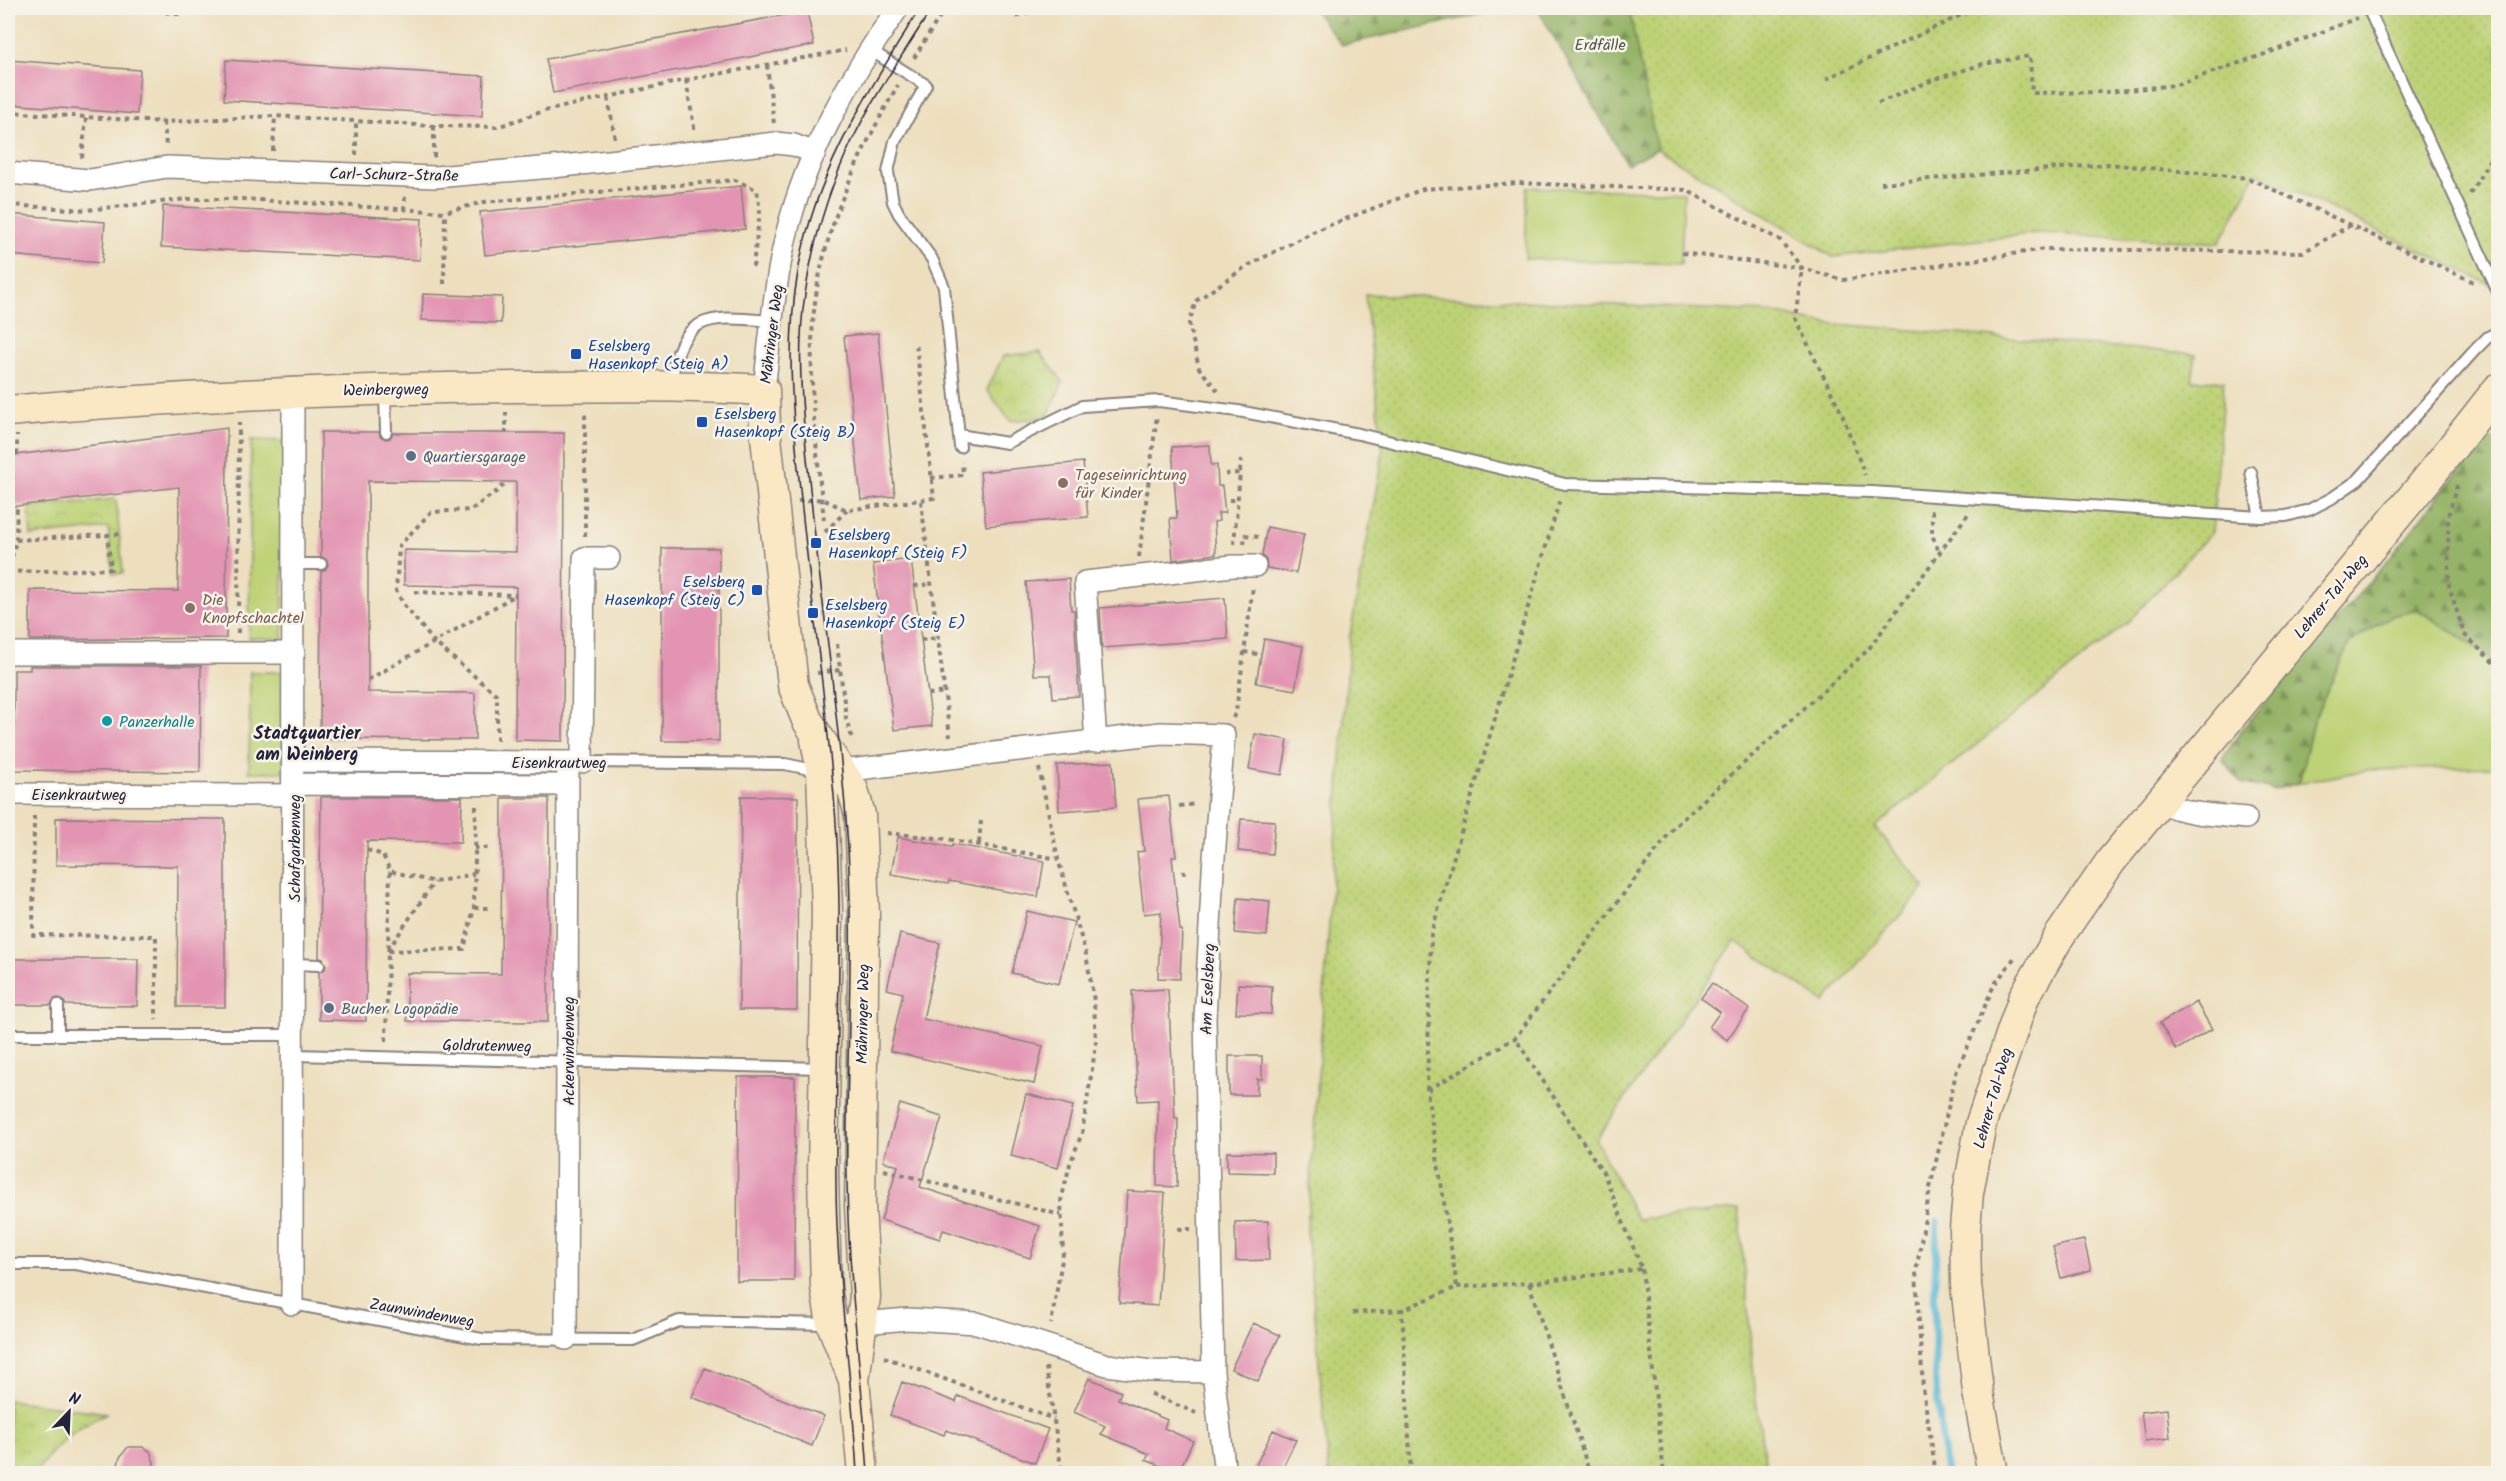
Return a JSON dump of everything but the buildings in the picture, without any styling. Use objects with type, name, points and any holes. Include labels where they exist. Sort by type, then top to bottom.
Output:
[{"type":"street","name":"Mähringer Weg","points":[[863,1473],[854,1380],[865,1297],[860,1164],[864,914],[862,833],[857,801],[843,771],[818,748],[795,693],[791,676],[765,428],[764,390],[786,235],[814,153],[861,50],[898,8]]},
{"type":"street","name":"Carl-Schurz-Straße","points":[[8,173],[90,180],[167,167],[435,177],[776,143],[794,144],[814,153]]},
{"type":"street","name":"Weinbergweg","points":[[8,411],[293,391],[670,388],[764,390]]},
{"type":"street","name":"Lehrer-Tal-Weg","points":[[1993,1473],[1978,1392],[1966,1285],[1965,1229],[1968,1193],[1981,1123],[2024,997],[2060,936],[2104,870],[2418,491],[2499,389]]},
{"type":"street","name":"Schafgarbenweg","points":[[292,1304],[295,761],[293,391]]},
{"type":"street","points":[[584,558],[609,558]]},
{"type":"street","name":"Ackerwindenweg","points":[[566,1339],[568,785],[575,762],[584,558]]},
{"type":"street","points":[[1096,742],[1085,582],[1137,575],[1255,566]]},
{"type":"street","points":[[8,653],[294,653]]},
{"type":"street","points":[[843,771],[1161,733],[1224,735]]},
{"type":"street","name":"Am Eselsberg","points":[[1224,735],[1213,870],[1205,1019],[1213,1372],[1225,1473]]},
{"type":"street","name":"Eisenkrautweg","points":[[295,761],[575,762]]},
{"type":"street","name":"Mähringer Weg","points":[[843,771],[827,911],[824,1216],[826,1288],[832,1324],[854,1380]]},
{"type":"street","name":"Eisenkrautweg","points":[[8,794],[568,785]]},
{"type":"street","points":[[2159,801],[2194,812],[2246,818]]},
{"type":"street","points":[[832,1324],[908,1319],[954,1320],[1000,1329],[1107,1365],[1129,1369],[1213,1372]]},
{"type":"lane","points":[[2368,10],[2499,292]]},
{"type":"lane","points":[[861,50],[926,85],[895,141],[888,172],[890,188],[899,214],[932,259],[944,287],[960,447]]},
{"type":"lane","points":[[670,388],[678,348],[695,326],[712,319],[724,318],[772,321]]},
{"type":"lane","points":[[959,435],[1007,443],[1082,406],[1159,401],[1238,411],[1359,434],[1565,484],[1872,492],[2260,518],[2286,516],[2309,510],[2358,480],[2475,350],[2488,337],[2499,332]]},
{"type":"lane","points":[[385,389],[386,432]]},
{"type":"lane","points":[[2251,472],[2260,518]]},
{"type":"lane","points":[[294,564],[321,564]]},
{"type":"lane","name":"Eisenkrautweg","points":[[575,762],[784,764],[843,771]]},
{"type":"lane","points":[[294,964],[319,965]]},
{"type":"lane","points":[[58,1005],[58,1035]]},
{"type":"lane","name":"Goldrutenweg","points":[[8,1035],[293,1045],[386,1058],[825,1068]]},
{"type":"lane","name":"Zaunwindenweg","points":[[8,1264],[76,1264],[482,1339],[633,1340],[679,1322],[832,1324]]},
{"type":"path","points":[[139,8],[177,14],[216,8]]},
{"type":"path","points":[[824,520],[812,363],[813,320],[819,277],[843,194],[860,154],[905,72],[945,8]]},
{"type":"path","points":[[1016,17],[1040,8]]},
{"type":"path","points":[[1826,79],[1976,8]]},
{"type":"path","points":[[1878,103],[1933,80],[1973,67],[2030,56],[2032,93],[2107,92],[2176,85],[2279,49],[2368,10]]},
{"type":"path","points":[[8,112],[164,122],[274,116],[434,126],[497,127],[544,111],[686,80],[861,50]]},
{"type":"path","points":[[766,65],[776,143]]},
{"type":"path","points":[[686,80],[698,151]]},
{"type":"path","points":[[608,98],[618,160]]},
{"type":"path","points":[[273,171],[274,116]]},
{"type":"path","points":[[80,179],[86,118]]},
{"type":"path","points":[[355,175],[356,120]]},
{"type":"path","points":[[434,126],[435,177]]},
{"type":"path","points":[[2460,210],[2499,145]]},
{"type":"path","points":[[1881,183],[2109,164],[2248,178],[2478,284]]},
{"type":"path","points":[[8,205],[87,210],[187,199],[243,199],[445,212],[484,202],[735,180],[756,190],[760,212],[753,266],[763,268]]},
{"type":"path","points":[[1238,411],[1224,399],[1199,368],[1189,323],[1196,301],[1247,266],[1317,230],[1423,189],[1519,183],[1686,190],[1780,240],[1802,268],[1795,318],[1842,414],[1872,492]]},
{"type":"path","points":[[444,284],[445,212]]},
{"type":"path","points":[[1682,253],[1802,268],[1843,280],[2045,249],[2302,252],[2351,225]]},
{"type":"path","points":[[791,502],[822,499],[847,510],[934,498],[916,343]]},
{"type":"path","points":[[238,653],[239,394]]},
{"type":"path","points":[[1137,575],[1159,401]]},
{"type":"path","points":[[584,558],[585,433]]},
{"type":"path","points":[[931,478],[963,475],[960,447]]},
{"type":"path","points":[[1233,566],[1241,460]]},
{"type":"path","points":[[1225,474],[1240,473]]},
{"type":"path","points":[[2460,475],[2448,517],[2449,586],[2464,634],[2499,667]]},
{"type":"path","points":[[497,762],[497,695],[435,643],[404,605],[396,591],[399,546],[430,512],[471,510],[506,482]]},
{"type":"path","points":[[1457,1287],[1427,1091],[1431,934],[1565,484]]},
{"type":"path","points":[[1932,496],[1932,535],[1940,553]]},
{"type":"path","points":[[1229,500],[1238,500]]},
{"type":"path","points":[[1427,1091],[1515,1038],[1674,827],[1868,650],[1978,500]]},
{"type":"path","points":[[921,501],[953,759]]},
{"type":"path","points":[[17,505],[16,540],[8,573],[111,569],[107,534]]},
{"type":"path","points":[[825,532],[847,510]]},
{"type":"path","points":[[16,540],[123,534]]},
{"type":"path","points":[[1224,735],[1236,711],[1255,566]]},
{"type":"path","points":[[914,586],[932,584]]},
{"type":"path","points":[[368,680],[516,595],[415,592]]},
{"type":"path","points":[[921,639],[938,638]]},
{"type":"path","points":[[837,644],[846,718],[843,771]]},
{"type":"path","points":[[1244,652],[1258,654]]},
{"type":"path","points":[[928,694],[945,692]]},
{"type":"path","points":[[1035,748],[1058,859],[1086,954],[1094,1001],[1096,1044],[1082,1133],[1064,1185],[1061,1215],[1063,1254],[1045,1363],[1062,1473]]},
{"type":"path","points":[[388,951],[464,949],[474,908],[476,785]]},
{"type":"path","points":[[34,794],[33,935],[156,936],[156,1006]]},
{"type":"path","points":[[979,843],[981,821]]},
{"type":"path","points":[[862,833],[912,834],[979,843],[1058,859]]},
{"type":"path","points":[[474,848],[489,848]]},
{"type":"path","points":[[367,850],[383,855],[390,871],[386,1058]]},
{"type":"path","points":[[390,871],[435,882],[474,874]]},
{"type":"path","points":[[388,951],[435,882]]},
{"type":"path","points":[[474,908],[489,908]]},
{"type":"path","points":[[1515,1038],[1604,1174],[1642,1269],[1664,1473]]},
{"type":"path","points":[[860,1164],[1061,1215]]},
{"type":"path","points":[[1353,1313],[1402,1310],[1457,1287],[1529,1283],[1642,1269]]},
{"type":"path","points":[[1529,1283],[1590,1473]]},
{"type":"path","points":[[1402,1310],[1411,1473]]},
{"type":"path","points":[[874,1357],[886,1357],[1054,1419]]},
{"type":"path","points":[[1147,1392],[1219,1423]]},
{"type":"green space","points":[[1312,8],[1509,8],[1342,45]]},
{"type":"green space","name":"Erdfälle","points":[[1537,8],[1629,8],[1657,149],[1627,164]]},
{"type":"green space","points":[[1629,8],[2498,8],[2498,288],[2256,173],[2220,243],[2038,233],[1833,257],[1657,149]]},
{"type":"green space","points":[[1527,187],[1684,192],[1681,264],[1525,259]]},
{"type":"green space","points":[[1365,294],[1770,312],[1814,322],[2196,354],[2192,380],[2224,381],[2212,532],[2128,622],[1875,827],[1925,887],[1824,1002],[1735,941],[1596,1140],[1637,1219],[1739,1209],[1756,1400],[1767,1473],[1329,1474],[1307,1229],[1350,635],[1383,452]]},
{"type":"green space","points":[[1040,352],[1063,382],[1047,417],[1010,421],[987,390],[1003,356]]},
{"type":"green space","points":[[2484,438],[2498,441],[2498,665],[2467,641],[2418,610],[2391,616],[2349,643],[2313,721],[2299,783],[2273,790],[2241,783],[2222,759],[2242,729],[2391,557]]},
{"type":"green space","points":[[251,440],[284,441],[283,639],[249,638]]},
{"type":"green space","points":[[116,499],[123,573],[113,574],[108,528],[31,536],[29,507]]},
{"type":"green space","points":[[2418,610],[2467,641],[2498,665],[2498,767],[2368,770],[2299,783],[2313,721],[2349,643],[2391,616]]},
{"type":"green space","points":[[250,672],[283,672],[283,772],[249,772]]},
{"type":"green space","points":[[8,1400],[106,1413],[66,1438],[36,1473],[8,1473]]},
{"type":"waterway","points":[[1937,1221],[1934,1304],[1936,1387],[1946,1474]]},
{"type":"tram line","points":[[857,1474],[837,1218],[839,940],[837,844],[834,796],[795,435],[792,326],[798,272],[806,235],[830,166],[863,102],[920,8]]},
{"type":"tram line","points":[[868,1474],[848,1217],[849,864],[839,736],[805,441],[801,367],[802,318],[812,255],[835,180],[869,108],[932,8]]},
{"type":"place","name":"Eselsberg Hasenkopf (Steig A)","points":[[576,354]]},
{"type":"place","name":"Eselsberg Hasenkopf (Steig B)","points":[[702,422]]},
{"type":"place","name":"Quartiersgarage","points":[[411,456]]},
{"type":"place","name":"Tageseinrichtung für Kinder","points":[[1063,483]]},
{"type":"place","name":"Eselsberg Hasenkopf (Steig F)","points":[[816,543]]},
{"type":"place","name":"Eselsberg Hasenkopf (Steig C)","points":[[757,590]]},
{"type":"place","name":"Die Knopfschachtel","points":[[190,608]]},
{"type":"place","name":"Eselsberg Hasenkopf (Steig E)","points":[[813,613]]},
{"type":"place","name":"Panzerhalle","points":[[107,721]]},
{"type":"place","name":"Bucher Logopädie","points":[[329,1008]]},
{"type":"district","name":"Stadtquartier am Weinberg","points":[[307,743]]}]
